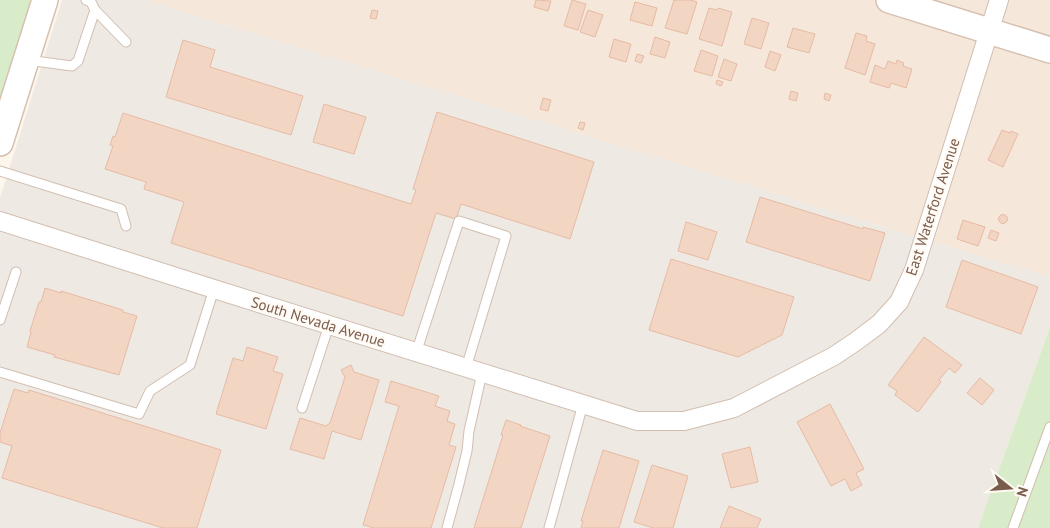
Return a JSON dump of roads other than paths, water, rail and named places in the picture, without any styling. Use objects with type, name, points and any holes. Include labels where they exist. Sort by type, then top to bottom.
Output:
[{"type":"street","points":[[0,143],[45,0]]},
{"type":"street","points":[[890,0],[1050,50]]},
{"type":"street","name":"East Waterford Avenue","points":[[637,421],[684,421],[734,408],[834,356],[856,342],[879,324],[899,302],[914,270],[999,0]]},
{"type":"street","name":"South Nevada Avenue","points":[[0,221],[637,421]]},
{"type":"lane","points":[[86,0],[92,2],[95,10],[126,42]]},
{"type":"lane","points":[[26,60],[72,66],[78,61],[95,10]]},
{"type":"lane","points":[[0,171],[121,208],[126,226]]},
{"type":"lane","points":[[416,353],[458,221],[506,236],[474,370],[465,460],[447,528]]},
{"type":"lane","points":[[0,320],[16,272]]},
{"type":"lane","points":[[0,372],[139,414],[150,391],[190,365],[214,289]]},
{"type":"lane","points":[[302,408],[329,325]]},
{"type":"lane","points":[[549,528],[583,404]]},
{"type":"lane","points":[[1013,528],[1050,427]]}]
